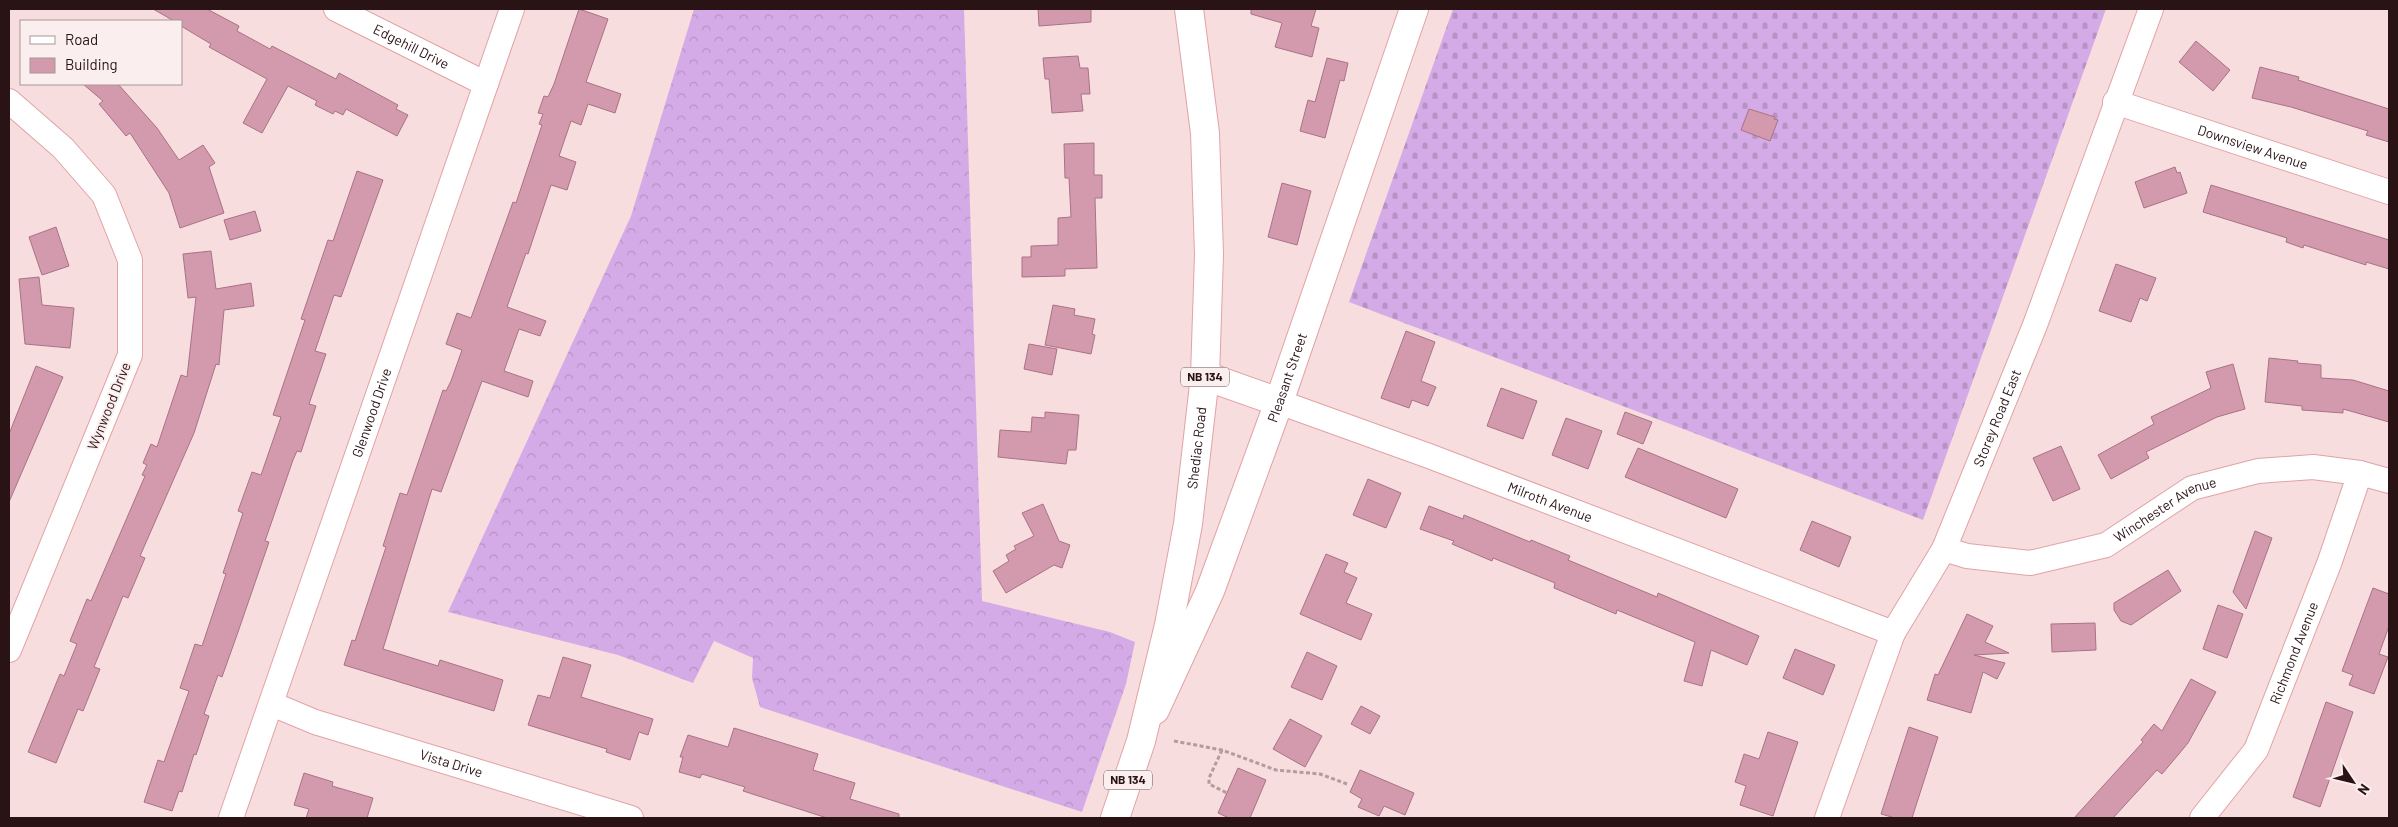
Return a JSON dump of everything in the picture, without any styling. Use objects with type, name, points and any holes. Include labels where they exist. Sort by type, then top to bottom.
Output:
[{"type":"street","name":"Edgehill Drive","points":[[336,9],[486,84]]},
{"type":"street","name":"Glenwood Drive","points":[[231,818],[512,9]]},
{"type":"street","name":"Shediac Road","points":[[1115,818],[1141,741],[1169,625],[1188,524],[1205,376],[1209,254],[1205,133],[1189,9]]},
{"type":"street","name":"Pleasant Street","points":[[1141,741],[1210,591],[1279,402],[1414,9]]},
{"type":"street","name":"Storey Road East","points":[[1827,818],[1893,633],[1944,549],[2035,325],[2115,102],[2151,9]]},
{"type":"street","name":"Wynwood Drive","points":[[9,101],[63,148],[104,195],[130,260],[130,355],[9,650]]},
{"type":"street","name":"Downsview Avenue","points":[[2115,102],[2389,192]]},
{"type":"street","name":"Milroth Avenue","points":[[1205,376],[1439,460],[1893,633]]},
{"type":"street","name":"Winchester Avenue","points":[[1944,549],[1967,556],[2030,563],[2106,545],[2192,488],[2258,471],[2313,467],[2360,473],[2389,482]]},
{"type":"street","name":"Richmond Avenue","points":[[2202,818],[2256,750],[2330,561],[2360,473]]},
{"type":"street","name":"Vista Drive","points":[[272,704],[315,722],[630,818]]},
{"type":"path","points":[[1174,741],[1222,750],[1276,770],[1320,774],[1346,784]]},
{"type":"path","points":[[1222,750],[1209,778],[1209,784],[1227,793]]},
{"type":"green space","points":[[694,9],[964,9],[982,601],[1110,632],[1135,642],[1126,684],[1082,812],[760,707],[752,678],[753,658],[714,641],[693,683],[618,655],[448,612],[631,216]]},
{"type":"green space","points":[[1453,9],[2106,9],[1923,520],[1349,302]]},
{"type":"building","points":[[153,9],[207,9],[239,26],[237,31],[270,49],[272,46],[336,79],[339,73],[398,105],[396,109],[408,115],[397,136],[346,109],[343,115],[335,111],[333,114],[315,105],[317,101],[288,86],[262,133],[243,123],[267,79],[209,47],[211,44],[182,27],[182,20],[172,20]]},
{"type":"building","points":[[579,9],[608,19],[586,82],[621,94],[615,113],[588,104],[581,125],[571,121],[559,156],[576,162],[567,190],[551,185],[528,254],[526,253],[507,307],[546,321],[540,336],[519,329],[504,371],[533,381],[528,397],[482,381],[441,492],[432,489],[383,649],[438,666],[440,660],[503,680],[494,711],[344,665],[352,640],[355,641],[386,547],[383,546],[400,493],[407,495],[443,390],[446,391],[451,381],[462,350],[446,344],[457,313],[471,318],[513,202],[516,203],[542,125],[539,124],[543,114],[538,113],[544,96],[548,97],[554,84]]},
{"type":"building","points":[[1038,9],[1091,9],[1091,22],[1039,26]]},
{"type":"building","points":[[1251,9],[1316,9],[1311,26],[1319,28],[1312,57],[1275,47],[1282,23],[1251,14]]},
{"type":"building","points":[[2196,41],[2230,70],[2213,91],[2179,62]]},
{"type":"building","points":[[1078,56],[1080,68],[1088,68],[1090,94],[1081,94],[1083,111],[1052,113],[1049,79],[1045,79],[1043,58]]},
{"type":"building","points":[[1327,58],[1348,63],[1344,81],[1340,80],[1325,138],[1300,131],[1308,100],[1315,102]]},
{"type":"building","points":[[2260,67],[2299,77],[2298,80],[2389,109],[2389,142],[2366,135],[2368,131],[2291,107],[2252,98]]},
{"type":"building","points":[[84,85],[119,85],[157,128],[179,160],[203,145],[215,163],[209,167],[224,213],[180,228],[169,193],[130,133],[126,136],[99,104],[103,101]]},
{"type":"building","points":[[1749,109],[1775,117],[1774,119],[1778,120],[1770,141],[1741,130]]},
{"type":"building","points":[[1094,143],[1094,175],[1102,175],[1102,198],[1095,198],[1097,268],[1065,269],[1065,276],[1022,277],[1022,257],[1031,257],[1031,246],[1058,245],[1058,218],[1071,217],[1069,178],[1065,178],[1064,144]]},
{"type":"building","points":[[2175,167],[2177,173],[2180,172],[2187,193],[2144,208],[2135,182]]},
{"type":"building","points":[[357,171],[383,180],[341,297],[334,295],[315,351],[326,354],[309,404],[316,406],[301,452],[297,451],[293,460],[265,541],[269,542],[222,677],[218,675],[204,714],[209,716],[196,755],[194,754],[182,792],[179,791],[172,811],[144,802],[158,760],[164,762],[189,691],[180,688],[195,644],[202,646],[226,574],[223,573],[243,513],[238,511],[252,472],[261,475],[281,417],[273,415],[305,320],[301,319],[328,240],[333,241]]},
{"type":"building","points":[[1282,183],[1311,191],[1297,245],[1268,237]]},
{"type":"building","points":[[2211,185],[2389,240],[2389,269],[2366,262],[2366,265],[2304,245],[2303,248],[2286,242],[2287,238],[2203,212]]},
{"type":"building","points":[[255,211],[261,231],[230,240],[224,220]]},
{"type":"building","points":[[56,227],[69,266],[42,275],[29,237]]},
{"type":"building","points":[[211,251],[216,289],[251,283],[254,306],[224,310],[219,365],[216,364],[194,433],[140,556],[145,558],[128,598],[123,596],[94,667],[100,669],[83,711],[78,709],[56,763],[28,752],[60,674],[64,676],[77,644],[70,641],[87,599],[91,601],[145,476],[142,475],[147,465],[143,463],[151,444],[157,447],[181,375],[187,377],[196,297],[188,298],[183,254]]},
{"type":"building","points":[[2116,264],[2156,278],[2147,301],[2140,298],[2131,322],[2099,311]]},
{"type":"building","points":[[39,277],[42,305],[74,308],[70,348],[25,344],[19,279]]},
{"type":"building","points":[[1053,305],[1075,309],[1074,315],[1095,319],[1092,334],[1095,335],[1091,354],[1045,345]]},
{"type":"building","points":[[1406,331],[1435,342],[1421,381],[1436,387],[1428,406],[1412,400],[1409,408],[1381,398]]},
{"type":"building","points":[[1029,344],[1057,349],[1052,375],[1024,369]]},
{"type":"building","points":[[2269,358],[2321,365],[2321,378],[2353,380],[2389,391],[2389,422],[2343,409],[2343,413],[2302,410],[2302,406],[2265,402]]},
{"type":"building","points":[[2233,364],[2245,409],[2217,417],[2146,452],[2149,458],[2111,479],[2098,455],[2154,424],[2151,417],[2211,388],[2206,372]]},
{"type":"building","points":[[36,366],[63,377],[9,502],[9,434]]},
{"type":"building","points":[[1501,388],[1537,401],[1523,439],[1487,426]]},
{"type":"building","points":[[1045,412],[1079,415],[1076,450],[1068,450],[1066,464],[998,457],[1000,430],[1031,432],[1032,417],[1045,418]]},
{"type":"building","points":[[1625,412],[1652,422],[1643,444],[1617,434]]},
{"type":"building","points":[[1566,418],[1602,431],[1588,469],[1552,455]]},
{"type":"building","points":[[2061,446],[2080,489],[2053,501],[2033,458]]},
{"type":"building","points":[[1638,448],[1738,489],[1726,518],[1625,477]]},
{"type":"building","points":[[1368,479],[1401,493],[1386,528],[1353,515]]},
{"type":"building","points":[[1043,504],[1059,541],[1070,545],[1062,568],[1054,565],[1006,593],[993,571],[1009,561],[1006,555],[1016,549],[1014,546],[1034,536],[1022,513]]},
{"type":"building","points":[[1429,506],[1463,519],[1464,515],[1530,542],[1531,540],[1570,556],[1568,560],[1657,597],[1658,593],[1759,636],[1747,665],[1711,650],[1702,686],[1684,681],[1695,642],[1617,610],[1616,614],[1554,588],[1555,583],[1493,558],[1492,561],[1452,544],[1454,541],[1420,529]]},
{"type":"building","points":[[1812,521],[1851,537],[1839,567],[1800,550]]},
{"type":"building","points":[[2255,531],[2272,538],[2246,609],[2233,592]]},
{"type":"building","points":[[1326,554],[1348,563],[1344,572],[1357,578],[1346,603],[1372,614],[1361,640],[1300,614]]},
{"type":"building","points":[[2168,570],[2181,591],[2131,625],[2121,621],[2114,610],[2114,603]]},
{"type":"building","points":[[2373,588],[2389,594],[2389,626],[2379,654],[2388,657],[2374,694],[2349,685],[2353,675],[2342,671]]},
{"type":"building","points":[[2218,605],[2243,614],[2227,658],[2203,649]]},
{"type":"building","points":[[1967,614],[1993,626],[1985,642],[2009,653],[1974,655],[2005,663],[1997,679],[1983,672],[1971,713],[1927,700],[1935,674],[1938,675]]},
{"type":"building","points":[[2095,623],[2096,650],[2052,652],[2051,624]]},
{"type":"building","points":[[1795,649],[1835,665],[1823,695],[1783,678]]},
{"type":"building","points":[[1307,652],[1337,666],[1322,700],[1291,687]]},
{"type":"building","points":[[563,657],[591,665],[581,697],[653,719],[648,735],[639,732],[630,760],[606,752],[607,749],[528,725],[538,695],[550,698]]},
{"type":"building","points":[[2191,679],[2216,692],[2188,743],[2178,755],[2162,774],[2157,770],[2113,818],[2074,818],[2143,742],[2141,740],[2154,724],[2162,731]]},
{"type":"building","points":[[2326,702],[2353,712],[2320,807],[2293,797]]},
{"type":"building","points":[[1361,706],[1380,716],[1370,734],[1351,724]]},
{"type":"building","points":[[1290,719],[1322,736],[1305,767],[1273,749]]},
{"type":"building","points":[[1909,727],[1938,737],[1912,818],[1895,818],[1881,814]]},
{"type":"building","points":[[734,728],[818,754],[813,770],[855,783],[850,799],[899,814],[899,818],[827,818],[743,791],[745,787],[702,774],[700,778],[679,772],[683,757],[680,757],[688,735],[728,747]]},
{"type":"building","points":[[1768,732],[1798,742],[1773,816],[1740,805],[1746,786],[1735,782],[1744,754],[1759,759]]},
{"type":"building","points":[[1238,768],[1266,780],[1250,818],[1229,818],[1218,813]]},
{"type":"building","points":[[1360,770],[1414,793],[1405,815],[1384,806],[1379,816],[1358,807],[1362,799],[1350,792]]},
{"type":"building","points":[[304,773],[333,782],[332,786],[373,798],[367,818],[306,818],[309,809],[294,805]]}]
